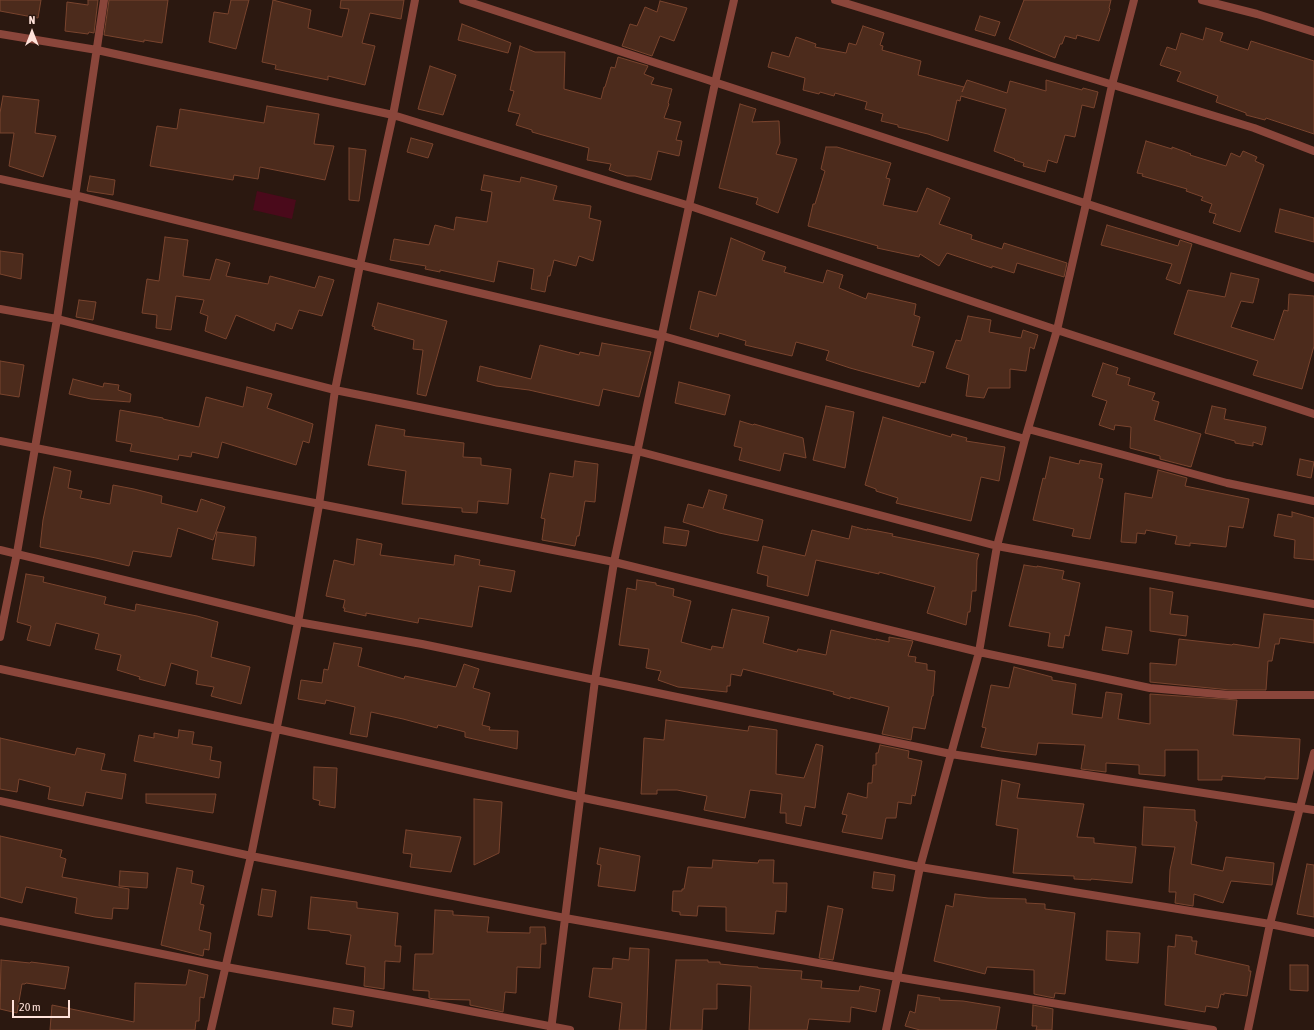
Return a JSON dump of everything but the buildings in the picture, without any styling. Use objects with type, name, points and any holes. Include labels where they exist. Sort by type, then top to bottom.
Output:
[{"type":"street","points":[[0,637],[17,553],[57,320],[74,195],[104,0]]},
{"type":"street","points":[[211,1030],[251,856],[277,729],[319,505],[335,390],[360,265],[393,115],[415,0]]},
{"type":"street","points":[[463,0],[1314,278]]},
{"type":"street","points":[[552,1028],[594,680],[614,562],[663,336],[715,83],[734,0]]},
{"type":"street","points":[[835,0],[1254,128],[1314,151]]},
{"type":"street","points":[[886,1030],[920,867],[979,652],[997,546],[1025,439],[1057,330],[1112,85],[1134,0]]},
{"type":"street","points":[[1202,0],[1257,14],[1314,32]]},
{"type":"street","points":[[0,34],[97,50],[393,115],[690,206],[1057,330],[1314,414]]},
{"type":"street","points":[[0,179],[74,195],[360,265],[663,336],[1025,439]]},
{"type":"street","points":[[0,309],[57,320],[335,390],[637,451],[997,546],[1314,604]]},
{"type":"street","points":[[1028,429],[1227,483],[1314,501]]},
{"type":"street","points":[[0,441],[614,562],[979,652],[1150,688],[1230,695],[1314,696]]},
{"type":"street","points":[[0,550],[298,622],[422,644],[951,754],[1314,810]]},
{"type":"street","points":[[0,669],[277,729],[579,797],[920,867],[1270,924],[1314,933]]},
{"type":"street","points":[[1248,1030],[1270,924],[1314,753]]},
{"type":"street","points":[[0,801],[251,856],[565,918],[897,977],[1213,1030]]},
{"type":"street","points":[[0,921],[226,966],[552,1028],[570,1030]]},
{"type":"shaded area","points":[[257,191],[296,200],[292,219],[253,210]]}]
